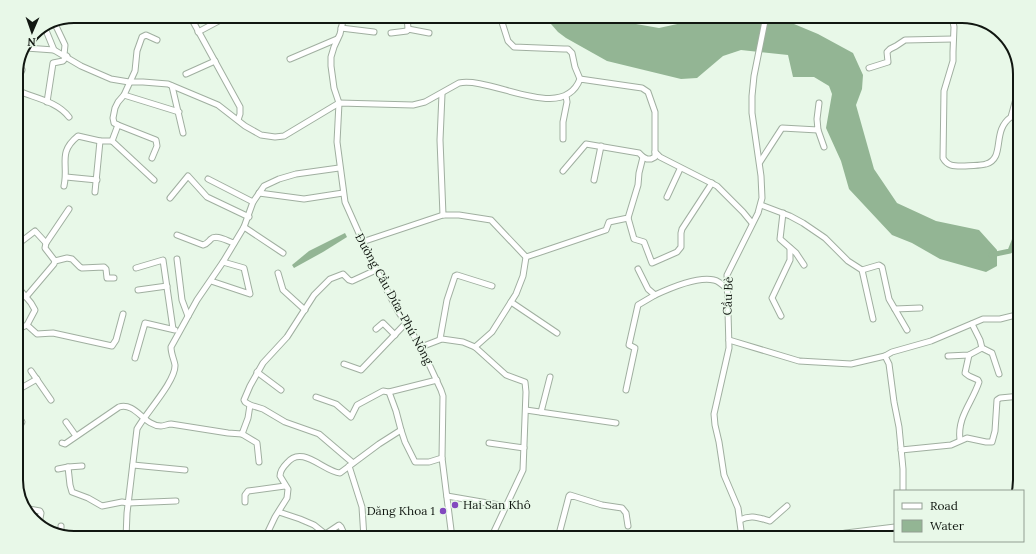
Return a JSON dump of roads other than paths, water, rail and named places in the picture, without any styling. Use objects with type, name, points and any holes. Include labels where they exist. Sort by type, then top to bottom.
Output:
[{"type":"street","points":[[194,23],[240,107],[238,120]]},
{"type":"street","points":[[198,32],[215,23]]},
{"type":"street","name":"Đường Cầu Dứa-Phú Nông","points":[[342,23],[331,57],[331,66],[334,88],[339,103],[336,129],[339,168],[343,193],[345,202],[362,242],[406,324],[421,347],[443,396],[442,458],[451,531]]},
{"type":"street","points":[[408,23],[408,29]]},
{"type":"street","points":[[502,23],[508,42],[514,46],[564,49],[571,51],[575,68],[580,79]]},
{"type":"street","name":"Cầu Bè","points":[[741,531],[738,508],[725,479],[714,420],[716,401],[728,356],[729,340],[727,289],[729,271],[761,205],[762,186],[760,162],[752,113],[752,104],[754,76],[765,23]]},
{"type":"street","points":[[954,23],[953,61],[944,97],[943,158],[948,165],[978,165],[993,161],[998,151],[999,133],[1005,121],[1011,117],[1013,110]]},
{"type":"street","points":[[46,102],[53,63],[64,61],[66,56],[65,45],[56,26]]},
{"type":"street","points":[[341,28],[374,32]]},
{"type":"street","points":[[391,33],[407,31],[408,29],[429,33]]},
{"type":"street","points":[[152,158],[157,146],[156,140],[118,125],[114,122],[113,118],[118,102],[124,95],[135,71],[137,51],[142,36],[146,35],[157,40]]},
{"type":"street","points":[[290,59],[337,39]]},
{"type":"street","points":[[869,68],[888,62],[888,52],[890,49],[905,40],[953,39]]},
{"type":"street","points":[[52,45],[54,50],[81,66],[104,77],[129,82],[160,83],[172,86],[218,105],[245,126],[261,135],[275,138],[284,136],[339,103],[413,105],[425,102],[442,94],[459,83],[464,82],[484,84],[517,94],[561,98],[575,89],[580,79]]},
{"type":"street","points":[[186,74],[215,61]]},
{"type":"street","points":[[563,171],[586,144],[639,153],[646,159],[652,159],[655,152],[656,116],[648,92],[642,88],[580,79]]},
{"type":"street","points":[[172,86],[183,133]]},
{"type":"street","points":[[23,93],[64,111],[69,117]]},
{"type":"street","points":[[442,94],[440,140],[443,215]]},
{"type":"street","points":[[124,95],[179,112]]},
{"type":"street","points":[[563,139],[566,96]]},
{"type":"street","points":[[819,103],[817,119],[818,130],[824,147]]},
{"type":"street","points":[[112,141],[118,125]]},
{"type":"street","points":[[760,162],[782,128],[818,130]]},
{"type":"street","points":[[64,186],[66,177],[64,160],[67,149],[71,141],[78,136],[100,141],[112,141],[154,180]]},
{"type":"street","points":[[96,192],[100,141]]},
{"type":"street","points":[[594,180],[601,146]]},
{"type":"street","points":[[655,152],[660,157],[680,169],[712,183],[722,190],[752,223]]},
{"type":"street","points":[[643,157],[638,185],[628,218],[634,239],[644,242],[652,263],[677,252],[680,249],[682,244],[680,232],[712,183]]},
{"type":"street","points":[[126,531],[128,503],[137,429],[174,374],[175,366],[171,354],[171,347],[188,316],[244,227],[249,217],[253,202],[264,186],[279,179],[296,174],[339,168]]},
{"type":"street","points":[[667,197],[680,169]]},
{"type":"street","points":[[170,198],[188,176],[207,197],[249,217]]},
{"type":"street","points":[[66,177],[97,180]]},
{"type":"street","points":[[208,179],[253,202]]},
{"type":"street","points":[[259,193],[304,199],[343,193]]},
{"type":"street","points":[[761,205],[783,213],[819,233],[848,261],[862,270],[873,319]]},
{"type":"street","points":[[55,261],[45,248],[46,244],[69,209]]},
{"type":"street","points":[[783,213],[780,239],[796,253],[804,265]]},
{"type":"street","points":[[362,242],[443,215],[466,216],[491,220],[526,257]]},
{"type":"street","points":[[526,257],[606,230],[609,222],[628,218]]},
{"type":"street","points":[[244,227],[283,253]]},
{"type":"street","points":[[23,240],[35,231],[46,244]]},
{"type":"street","points":[[177,235],[203,245],[207,244],[212,237],[215,236],[234,243]]},
{"type":"street","points":[[781,316],[772,298],[790,260],[790,248]]},
{"type":"street","points":[[475,346],[492,332],[511,302],[523,276],[526,257]]},
{"type":"street","points":[[55,261],[70,258],[82,268],[104,266],[108,278],[114,278]]},
{"type":"street","points":[[177,259],[182,300],[188,316]]},
{"type":"street","points":[[136,268],[163,260],[173,330]]},
{"type":"street","points":[[26,297],[55,261]]},
{"type":"street","points":[[211,281],[250,294],[244,268],[223,262]]},
{"type":"street","points":[[862,270],[879,265],[882,267],[889,299],[907,330]]},
{"type":"street","points":[[638,269],[648,290],[656,295]]},
{"type":"street","points":[[364,531],[362,507],[351,465],[319,434],[285,422],[250,405],[245,402],[244,398],[263,363],[287,337],[314,295],[330,279],[343,274],[352,281],[376,270]]},
{"type":"street","points":[[278,273],[283,290],[305,310]]},
{"type":"street","points":[[440,339],[447,300],[455,276],[457,275],[492,286]]},
{"type":"street","points":[[626,390],[635,348],[628,345],[638,305],[672,287],[701,279],[716,281],[727,289]]},
{"type":"street","points":[[138,290],[167,286]]},
{"type":"street","points":[[23,293],[35,310],[27,325],[23,327]]},
{"type":"street","points":[[511,302],[557,334]]},
{"type":"street","points":[[895,310],[920,308]]},
{"type":"street","points":[[27,325],[37,334],[53,333],[112,346],[116,340],[124,314]]},
{"type":"street","points":[[729,340],[799,361],[851,364],[885,356],[892,352],[931,341],[983,319],[1000,319],[1013,316]]},
{"type":"street","points":[[135,358],[145,323],[180,331]]},
{"type":"street","points":[[376,329],[383,323],[395,335]]},
{"type":"street","points":[[344,364],[361,370],[406,324]]},
{"type":"street","points":[[972,324],[980,340],[982,348],[992,353],[999,374]]},
{"type":"street","points":[[421,347],[440,339],[455,340],[475,346],[506,374],[525,382],[526,410],[523,470],[494,531]]},
{"type":"street","points":[[948,356],[968,355],[982,348]]},
{"type":"street","points":[[960,440],[961,420],[979,382],[978,380],[964,373],[968,355]]},
{"type":"street","points":[[885,356],[889,364],[899,427],[903,490]]},
{"type":"street","points":[[31,371],[52,400]]},
{"type":"street","points":[[257,372],[282,390]]},
{"type":"street","points":[[541,412],[550,377]]},
{"type":"street","points":[[23,387],[37,379]]},
{"type":"street","points":[[316,397],[336,404],[351,417],[357,405],[383,391],[389,392],[437,380]]},
{"type":"street","points":[[389,392],[394,404],[400,430],[415,462],[429,462],[442,458]]},
{"type":"street","points":[[901,450],[951,445],[967,438],[992,442],[996,426],[997,400],[1000,398],[1013,397]]},
{"type":"street","points":[[62,443],[65,444],[119,407],[125,405],[130,407],[149,423],[161,426],[171,424],[242,434],[257,443],[259,462]]},
{"type":"street","points":[[242,434],[248,418],[250,405]]},
{"type":"street","points":[[526,410],[616,423]]},
{"type":"street","points":[[66,422],[76,436]]},
{"type":"street","points":[[269,531],[272,522],[287,498],[288,491],[280,479],[280,474],[287,462],[296,456],[310,459],[338,473],[342,472],[384,440],[400,430]]},
{"type":"street","points":[[489,443],[524,448]]},
{"type":"street","points":[[133,465],[185,470]]},
{"type":"street","points":[[58,469],[82,466]]},
{"type":"street","points":[[68,467],[71,490],[75,494],[88,498],[102,506],[119,502],[176,501]]},
{"type":"street","points":[[245,502],[245,495],[248,491],[285,486]]},
{"type":"street","points":[[560,531],[570,495],[602,505],[622,508],[626,513],[628,526]]},
{"type":"street","points":[[448,496],[505,506]]},
{"type":"street","points":[[740,520],[752,516],[770,521],[787,506]]},
{"type":"street","points":[[33,509],[36,509],[42,513],[41,518]]},
{"type":"street","points":[[279,512],[314,525],[322,531]]},
{"type":"street","points":[[330,531],[337,525],[340,525],[343,531]]},
{"type":"street","points":[[862,531],[894,527]]},
{"type":"water","points":[[550,23],[633,23],[659,28],[682,23],[792,23],[818,34],[853,53],[863,75],[862,89],[856,105],[874,169],[897,203],[936,221],[979,230],[997,250],[997,266],[986,272],[940,259],[912,243],[892,235],[849,189],[841,161],[826,128],[832,94],[829,86],[814,77],[793,77],[788,55],[741,50],[723,56],[697,78],[681,79],[607,61],[558,32]]},
{"type":"water","points":[[345,233],[347,237],[323,252],[294,268],[292,265],[309,251]]},
{"type":"waterway","points":[[991,255],[1010,251],[1013,244]]},
{"type":"place","name":"Hai San Khô","points":[[455,505]]},
{"type":"place","name":"Dăng Khoa 1","points":[[443,511]]}]
